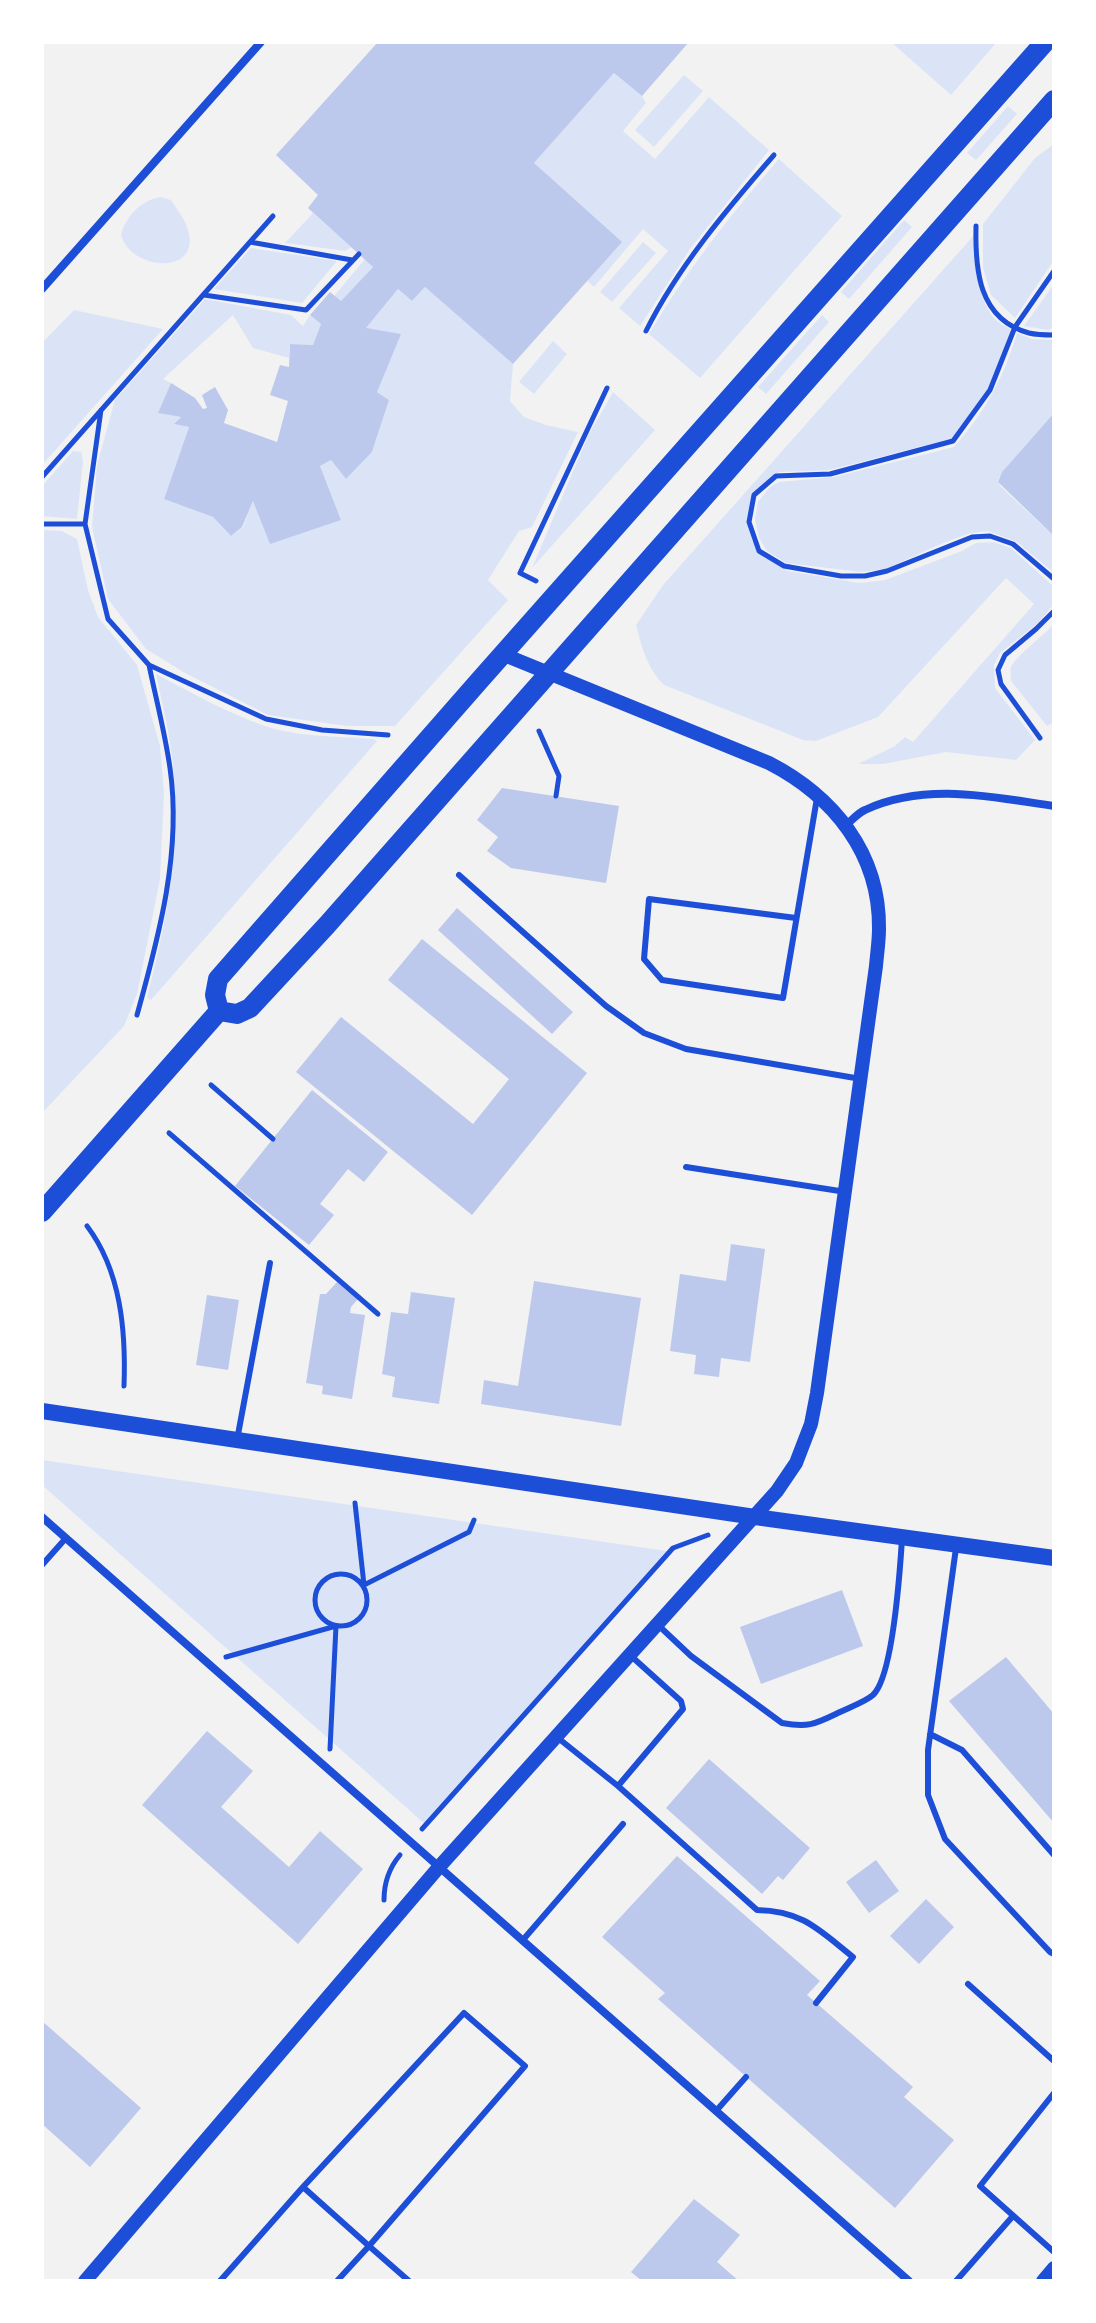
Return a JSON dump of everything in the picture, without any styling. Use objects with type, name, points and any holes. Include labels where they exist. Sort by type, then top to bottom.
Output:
[{"type":"main road","points":[[219,1011],[215,995],[218,979],[1045,42]]},
{"type":"main road","points":[[219,1011],[237,1014],[250,1008],[327,925],[1054,100]]},
{"type":"main road","points":[[42,1212],[219,1011]]},
{"type":"main road","points":[[42,1411],[755,1517],[1054,1558]]},
{"type":"street","points":[[42,289],[261,42]]},
{"type":"street","points":[[1045,42],[1054,51]]},
{"type":"street","points":[[85,2281],[439,1867],[755,1517],[796,1463],[811,1424],[876,966],[879,926],[875,892],[866,861],[846,825],[818,794],[795,777],[769,763],[502,654]]},
{"type":"street","points":[[846,825],[863,811],[900,798],[932,794],[959,793],[1054,806]]},
{"type":"street","points":[[42,1517],[909,2281]]},
{"type":"street","points":[[1043,2281],[1054,2268]]},
{"type":"lane","points":[[796,918],[649,899],[644,959],[662,980],[783,998],[818,794]]},
{"type":"lane","points":[[459,875],[606,1006],[644,1033],[686,1049],[861,1079]]},
{"type":"lane","points":[[686,1167],[846,1192]]},
{"type":"lane","points":[[237,1440],[270,1263]]},
{"type":"lane","points":[[658,1625],[691,1656],[782,1723],[813,1725],[872,1696],[880,1685],[897,1595],[902,1537]]},
{"type":"lane","points":[[42,1565],[66,1538]]},
{"type":"lane","points":[[957,1545],[928,1750],[928,1795],[945,1839],[1054,1954]]},
{"type":"lane","points":[[618,1786],[683,1709],[681,1701],[630,1655]]},
{"type":"lane","points":[[930,1734],[962,1750],[1054,1855]]},
{"type":"lane","points":[[557,1736],[757,1910],[780,1911],[805,1920],[853,1957],[816,2003]]},
{"type":"lane","points":[[522,1941],[623,1824]]},
{"type":"lane","points":[[968,1984],[1054,2061]]},
{"type":"lane","points":[[220,2281],[464,2013],[525,2066],[337,2281]]},
{"type":"lane","points":[[716,2111],[746,2077]]},
{"type":"lane","points":[[1054,2093],[980,2186],[1054,2252]]},
{"type":"lane","points":[[303,2187],[409,2281]]},
{"type":"lane","points":[[956,2281],[1013,2216]]},
{"type":"path","points":[[646,331],[660,304],[699,248],[774,155]]},
{"type":"path","points":[[42,477],[273,216]]},
{"type":"path","points":[[976,221],[979,282],[989,305],[999,317],[1030,334],[1054,335]]},
{"type":"path","points":[[250,242],[353,260]]},
{"type":"path","points":[[203,295],[306,310],[318,301],[359,254]]},
{"type":"path","points":[[1054,271],[1015,327],[990,390],[953,441],[830,474],[776,476],[754,495],[749,522],[759,551],[784,566],[841,576],[865,576],[887,571],[972,537],[990,536],[1013,544],[1054,579]]},
{"type":"path","points":[[536,581],[520,573],[607,388]]},
{"type":"path","points":[[101,410],[85,524],[108,619],[149,665],[266,719],[322,730],[388,735]]},
{"type":"path","points":[[42,524],[85,524]]},
{"type":"path","points":[[1040,738],[1001,684],[998,670],[1005,655],[1054,611]]},
{"type":"path","points":[[137,1015],[164,909],[172,824],[170,770],[149,665]]},
{"type":"path","points":[[539,731],[559,776],[556,796]]},
{"type":"path","points":[[211,1085],[273,1139]]},
{"type":"path","points":[[169,1133],[378,1314]]},
{"type":"path","points":[[87,1226],[99,1242],[112,1274],[122,1315],[124,1386]]},
{"type":"path","points":[[225,1657],[353,1624],[361,1618],[368,1602],[355,1503]]},
{"type":"path","points":[[364,1585],[469,1532],[474,1520]]},
{"type":"path","points":[[423,1828],[673,1548]]},
{"type":"path","points":[[336,1626],[321,1617],[317,1610],[315,1601],[319,1585],[332,1575],[341,1573],[349,1574],[364,1585]]},
{"type":"path","points":[[330,1749],[336,1626]]},
{"type":"shaded area","points":[[891,42],[997,42],[951,95]]},
{"type":"shaded area","points":[[614,73],[646,103],[623,131],[655,159],[709,97],[769,150],[690,249],[640,326],[619,308],[668,251],[643,229],[594,287],[587,280],[534,163]]},
{"type":"shaded area","points":[[684,75],[703,91],[654,147],[635,130]]},
{"type":"shaded area","points":[[1008,106],[1017,114],[976,160],[967,153]]},
{"type":"shaded area","points":[[1054,144],[1054,260],[1015,318],[991,295],[983,267],[983,224],[1035,158]]},
{"type":"shaded area","points":[[779,159],[842,216],[700,378],[649,334],[710,244]]},
{"type":"shaded area","points":[[161,197],[171,200],[182,217],[190,243],[186,254],[177,261],[164,263],[151,262],[138,256],[127,247],[121,235],[135,210]]},
{"type":"shaded area","points":[[313,213],[351,247],[346,251],[285,243]]},
{"type":"shaded area","points":[[904,220],[912,227],[849,299],[841,292]]},
{"type":"shaded area","points":[[975,234],[976,267],[985,303],[996,320],[1012,330],[994,379],[954,438],[830,470],[779,472],[752,495],[750,533],[763,557],[788,571],[859,583],[885,580],[976,543],[993,542],[1011,548],[1054,587],[1054,604],[1038,623],[1000,653],[994,665],[995,688],[1035,740],[1016,760],[946,752],[883,764],[858,764],[895,746],[905,737],[913,742],[1034,604],[1006,578],[878,717],[816,741],[803,740],[664,685],[649,665],[636,625],[663,585]]},
{"type":"shaded area","points":[[643,242],[656,253],[612,302],[600,292]]},
{"type":"shaded area","points":[[251,248],[337,261],[302,303],[214,289]]},
{"type":"shaded area","points":[[365,259],[373,267],[341,301],[334,296]]},
{"type":"shaded area","points":[[1054,284],[1054,327],[1048,330],[1024,326]]},
{"type":"shaded area","points":[[425,287],[513,364],[510,401],[524,417],[578,432],[532,527],[519,531],[488,580],[508,600],[395,726],[347,726],[268,715],[185,673],[146,649],[108,599],[92,527],[97,465],[115,400],[205,299],[291,315],[303,326],[310,315],[321,324],[313,345],[290,344],[289,358],[253,348],[233,315],[163,379],[171,383],[159,413],[181,417],[175,424],[189,427],[164,499],[213,517],[231,536],[243,527],[253,501],[341,520],[320,466],[331,460],[346,479],[372,452],[389,400],[377,392],[366,328],[398,289],[412,301]]},
{"type":"shaded area","points":[[74,310],[163,329],[42,465],[42,343]]},
{"type":"shaded area","points":[[822,315],[829,322],[766,394],[758,387]]},
{"type":"shaded area","points":[[1017,333],[1032,339],[1054,340],[1054,413],[1002,472],[998,481],[1054,536],[1054,573],[1017,542],[988,531],[971,533],[943,543],[886,569],[861,572],[786,563],[767,551],[759,538],[755,519],[758,502],[770,487],[779,482],[834,477],[954,447],[992,393]]},
{"type":"shaded area","points":[[553,341],[567,354],[534,394],[519,382]]},
{"type":"shaded area","points":[[613,392],[655,430],[532,568],[588,436]]},
{"type":"shaded area","points":[[73,451],[81,452],[83,461],[77,519],[42,516],[42,486]]},
{"type":"shaded area","points":[[42,530],[62,531],[77,539],[88,590],[98,617],[137,665],[160,746],[164,793],[160,879],[137,994],[124,1026],[42,1113]]},
{"type":"shaded area","points":[[1054,624],[1054,722],[1047,726],[1011,681],[1011,667]]},
{"type":"shaded area","points":[[156,674],[222,708],[275,729],[377,741],[151,1000],[147,998],[171,883],[176,824],[172,753]]},
{"type":"shaded area","points":[[42,1460],[667,1551],[426,1825],[42,1485]]},
{"type":"building","points":[[378,42],[689,42],[642,96],[614,73],[534,163],[622,242],[513,364],[425,287],[412,301],[398,289],[366,328],[401,334],[377,392],[389,400],[372,452],[346,479],[331,460],[320,466],[341,520],[270,544],[253,501],[242,527],[231,536],[213,517],[164,499],[189,427],[174,424],[181,417],[158,413],[171,383],[195,398],[203,409],[207,408],[202,395],[215,387],[228,410],[224,423],[277,442],[288,401],[270,395],[280,365],[289,367],[290,344],[313,345],[321,324],[310,315],[330,292],[341,301],[373,267],[308,208],[318,195],[276,155]]},
{"type":"building","points":[[1054,413],[1054,536],[998,482],[1002,472]]},
{"type":"building","points":[[502,788],[619,806],[606,883],[511,868],[487,851],[498,837],[477,820]]},
{"type":"building","points":[[457,908],[573,1012],[552,1034],[438,930]]},
{"type":"building","points":[[422,939],[587,1073],[472,1215],[296,1072],[341,1017],[473,1124],[509,1079],[388,980]]},
{"type":"building","points":[[312,1090],[388,1152],[364,1182],[348,1169],[320,1204],[334,1215],[309,1245],[235,1186]]},
{"type":"building","points":[[731,1244],[765,1249],[750,1362],[721,1358],[719,1377],[694,1374],[696,1355],[670,1351],[680,1274],[726,1281]]},
{"type":"building","points":[[338,1281],[358,1299],[350,1313],[365,1315],[352,1399],[322,1394],[323,1386],[306,1383],[320,1294],[326,1294]]},
{"type":"building","points":[[534,1281],[641,1298],[621,1426],[481,1404],[484,1380],[518,1386]]},
{"type":"building","points":[[411,1292],[455,1298],[439,1404],[392,1397],[395,1377],[382,1374],[391,1312],[408,1314]]},
{"type":"building","points":[[207,1295],[239,1300],[228,1370],[196,1365]]},
{"type":"building","points":[[842,1590],[863,1646],[761,1684],[740,1627]]},
{"type":"building","points":[[1006,1657],[1054,1714],[1054,1823],[949,1701]]},
{"type":"building","points":[[207,1731],[253,1771],[221,1807],[289,1867],[320,1831],[363,1869],[298,1944],[142,1805]]},
{"type":"building","points":[[709,1759],[810,1848],[783,1880],[778,1876],[762,1894],[666,1808]]},
{"type":"building","points":[[677,1856],[820,1981],[807,1995],[913,2087],[904,2097],[954,2140],[895,2208],[658,1999],[665,1993],[602,1937]]},
{"type":"building","points":[[876,1860],[899,1891],[869,1913],[846,1882]]},
{"type":"building","points":[[926,1899],[954,1927],[919,1964],[890,1936]]},
{"type":"building","points":[[42,2021],[141,2108],[90,2167],[42,2124]]},
{"type":"building","points":[[694,2199],[740,2235],[717,2262],[739,2281],[642,2281],[631,2272]]}]
